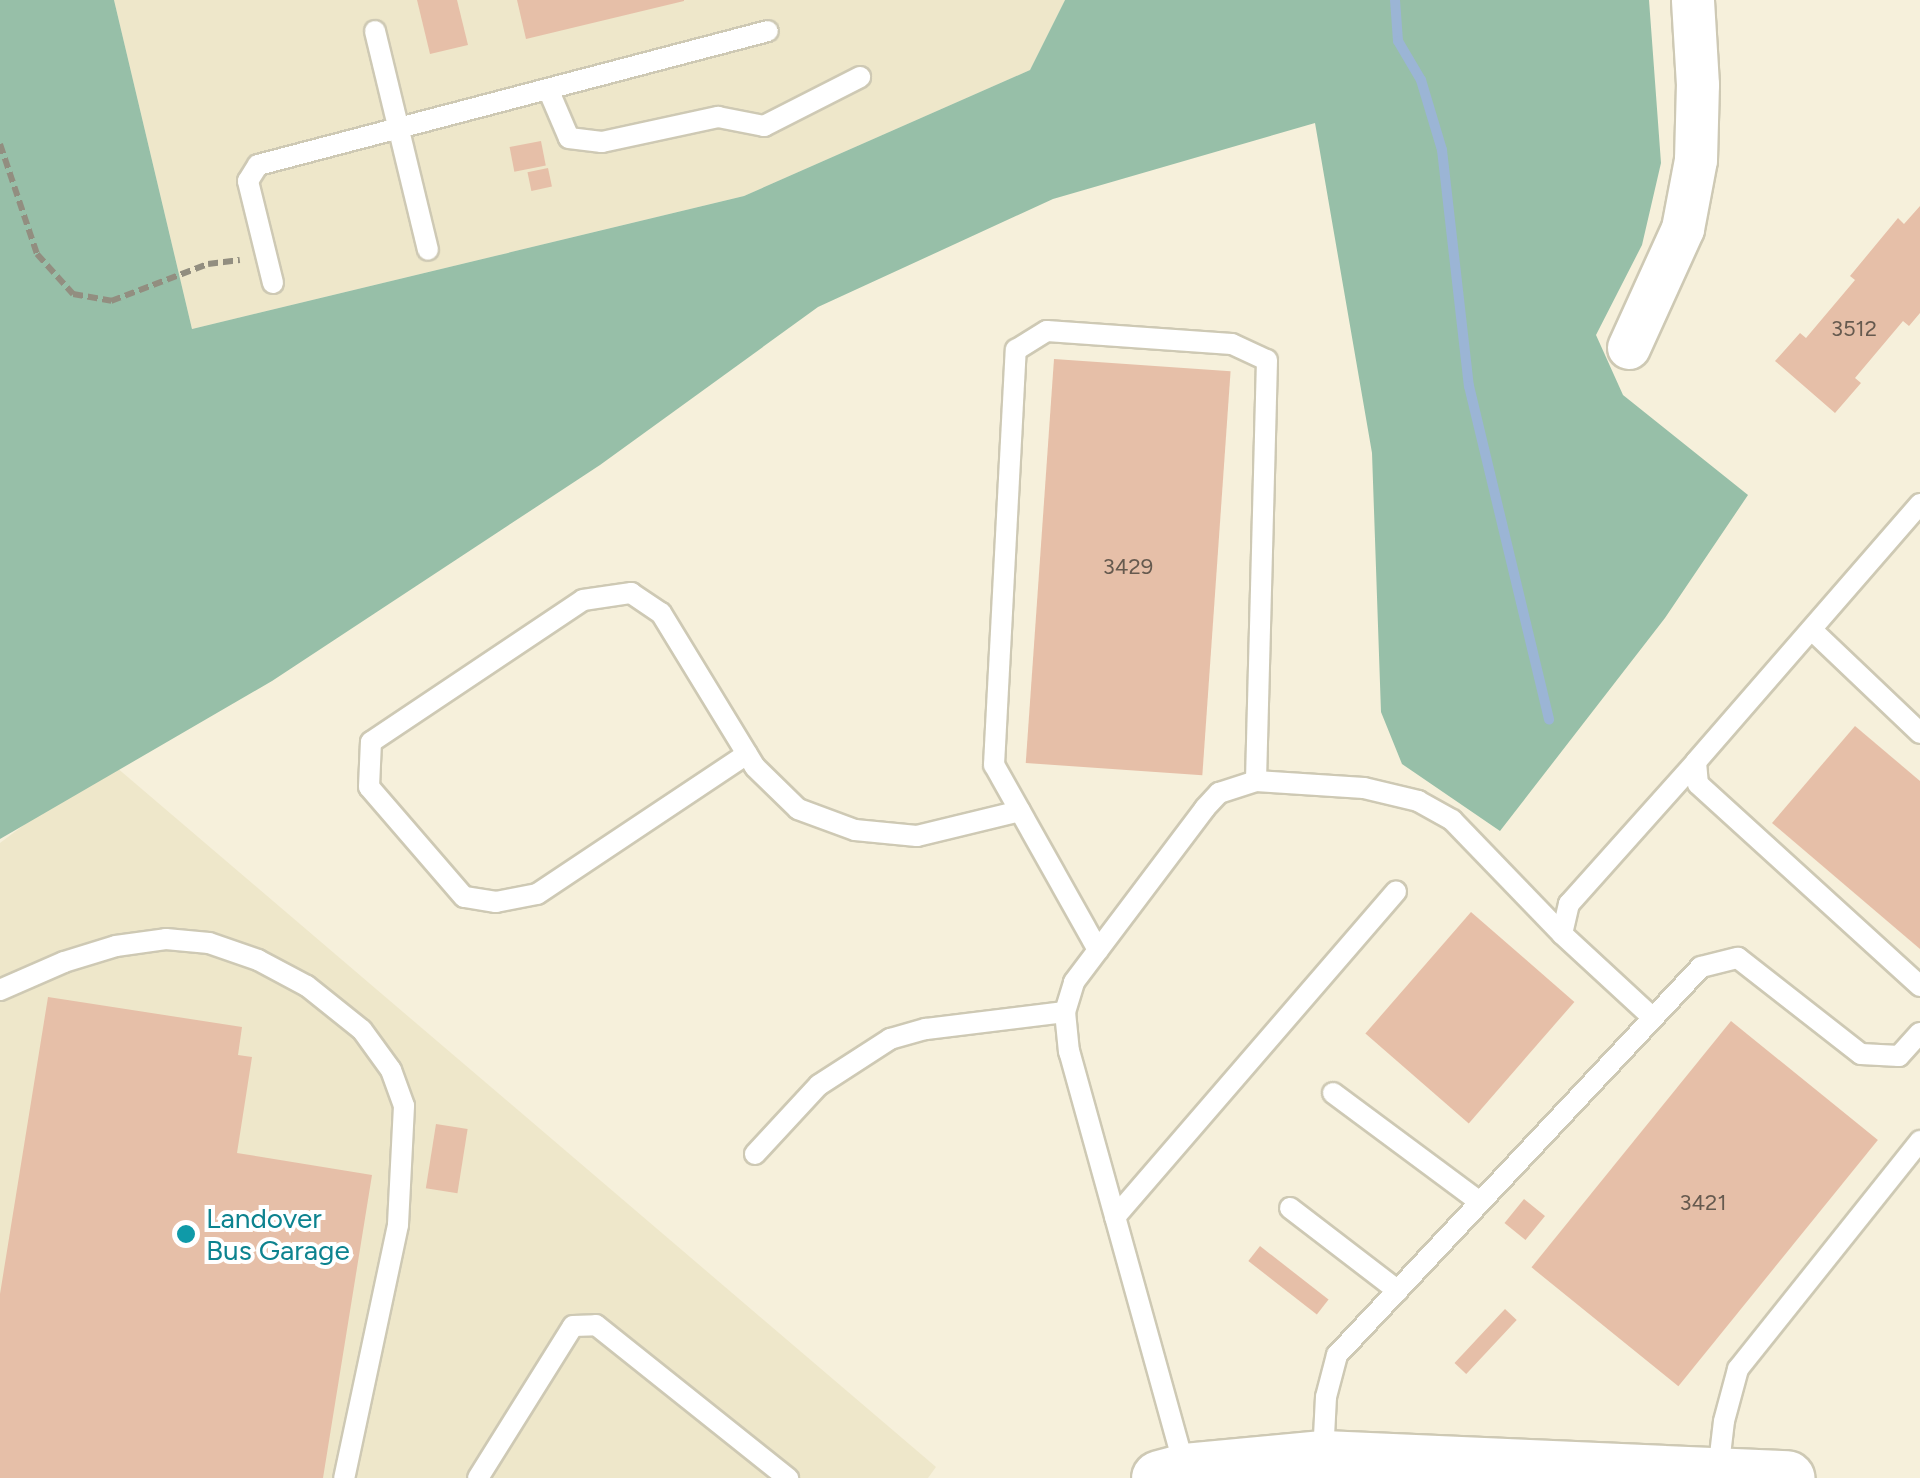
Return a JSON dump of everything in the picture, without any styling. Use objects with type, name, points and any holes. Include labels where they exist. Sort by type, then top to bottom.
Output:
[{"type":"main road","points":[[1172,1474],[1324,1458],[1646,1476],[1718,1474],[1787,1478]]},
{"type":"street","points":[[1629,348],[1683,229],[1696,160],[1698,85],[1693,0]]},
{"type":"lane","points":[[375,30],[428,250]]},
{"type":"lane","points":[[273,283],[248,181],[258,165],[768,30]]},
{"type":"lane","points":[[548,89],[569,138],[602,142],[718,117],[764,126],[860,77]]},
{"type":"lane","points":[[1098,950],[994,765],[1016,350],[1047,332],[1232,344],[1268,360],[1256,781]]},
{"type":"lane","points":[[1562,934],[1569,904],[1920,504]]},
{"type":"lane","points":[[748,754],[537,894],[496,902],[464,897],[369,786],[371,742],[583,600],[631,592],[661,613],[748,754],[798,809],[856,830],[918,836],[1020,811]]},
{"type":"lane","points":[[1812,631],[1920,733]]},
{"type":"lane","points":[[1696,762],[1698,784],[1920,986]]},
{"type":"lane","points":[[1172,1474],[1115,1216],[1069,1052],[1065,1012],[1074,982],[1212,800],[1235,785],[1256,781],[1364,788],[1418,801],[1452,820],[1562,934],[1653,1018]]},
{"type":"lane","points":[[1115,1216],[1396,892]]},
{"type":"lane","points":[[0,990],[64,962],[116,946],[166,939],[209,943],[258,960],[307,986],[362,1030],[391,1070],[404,1106],[398,1224],[344,1478]]},
{"type":"lane","points":[[1324,1458],[1326,1398],[1337,1355],[1701,967],[1738,958],[1861,1054],[1900,1056],[1920,1033]]},
{"type":"lane","points":[[755,1154],[819,1085],[890,1039],[926,1029],[1065,1012]]},
{"type":"lane","points":[[1333,1092],[1480,1202]]},
{"type":"lane","points":[[1718,1474],[1724,1421],[1738,1369],[1920,1142]]},
{"type":"lane","points":[[1290,1208],[1398,1291]]},
{"type":"lane","points":[[478,1478],[573,1326],[596,1325],[788,1478]]},
{"type":"path","points":[[0,144],[37,254],[73,294],[111,301],[208,264],[266,256]]},
{"type":"shaded area","points":[[114,0],[1065,0],[1030,70],[744,196],[192,329]]},
{"type":"shaded area","points":[[109,761],[936,1467],[928,1478],[0,1478],[0,843]]},
{"type":"green space","points":[[0,0],[114,0],[192,329],[744,196],[1030,70],[1065,0],[1649,0],[1661,163],[1642,245],[1596,335],[1623,395],[1748,495],[1665,618],[1500,831],[1402,764],[1381,712],[1372,453],[1315,123],[1053,199],[818,307],[600,465],[272,681],[0,839]]},
{"type":"building","points":[[417,0],[457,0],[468,45],[430,54]]},
{"type":"building","points":[[517,0],[684,0],[684,1],[526,39]]},
{"type":"building","points":[[541,141],[546,166],[514,172],[510,147]]},
{"type":"building","points":[[548,168],[552,187],[531,191],[527,172]]},
{"type":"building","points":[[1920,206],[1920,313],[1909,326],[1903,321],[1855,378],[1861,383],[1835,413],[1775,361],[1800,333],[1806,338],[1855,280],[1850,276],[1898,218],[1904,224]]},
{"type":"building","points":[[1054,359],[1231,371],[1202,775],[1026,763]]},
{"type":"building","points":[[1855,726],[1920,781],[1920,949],[1772,823]]},
{"type":"building","points":[[1471,912],[1574,1002],[1469,1123],[1365,1034]]},
{"type":"building","name":"Landover Bus Garage","points":[[48,997],[242,1027],[238,1055],[252,1057],[237,1153],[372,1175],[323,1478],[0,1478],[0,1294]]},
{"type":"building","points":[[1731,1021],[1878,1140],[1678,1386],[1532,1267]]},
{"type":"building","points":[[436,1124],[468,1129],[457,1193],[426,1188]]},
{"type":"building","points":[[1524,1199],[1545,1216],[1525,1240],[1504,1223]]},
{"type":"building","points":[[1260,1246],[1329,1300],[1317,1315],[1248,1261]]},
{"type":"building","points":[[1505,1309],[1517,1320],[1466,1374],[1455,1363]]},
{"type":"waterway","points":[[1395,0],[1398,41],[1421,80],[1442,150],[1469,386],[1549,720]]},
{"type":"place","name":"Landover Bus Garage","points":[[186,1234]]}]
